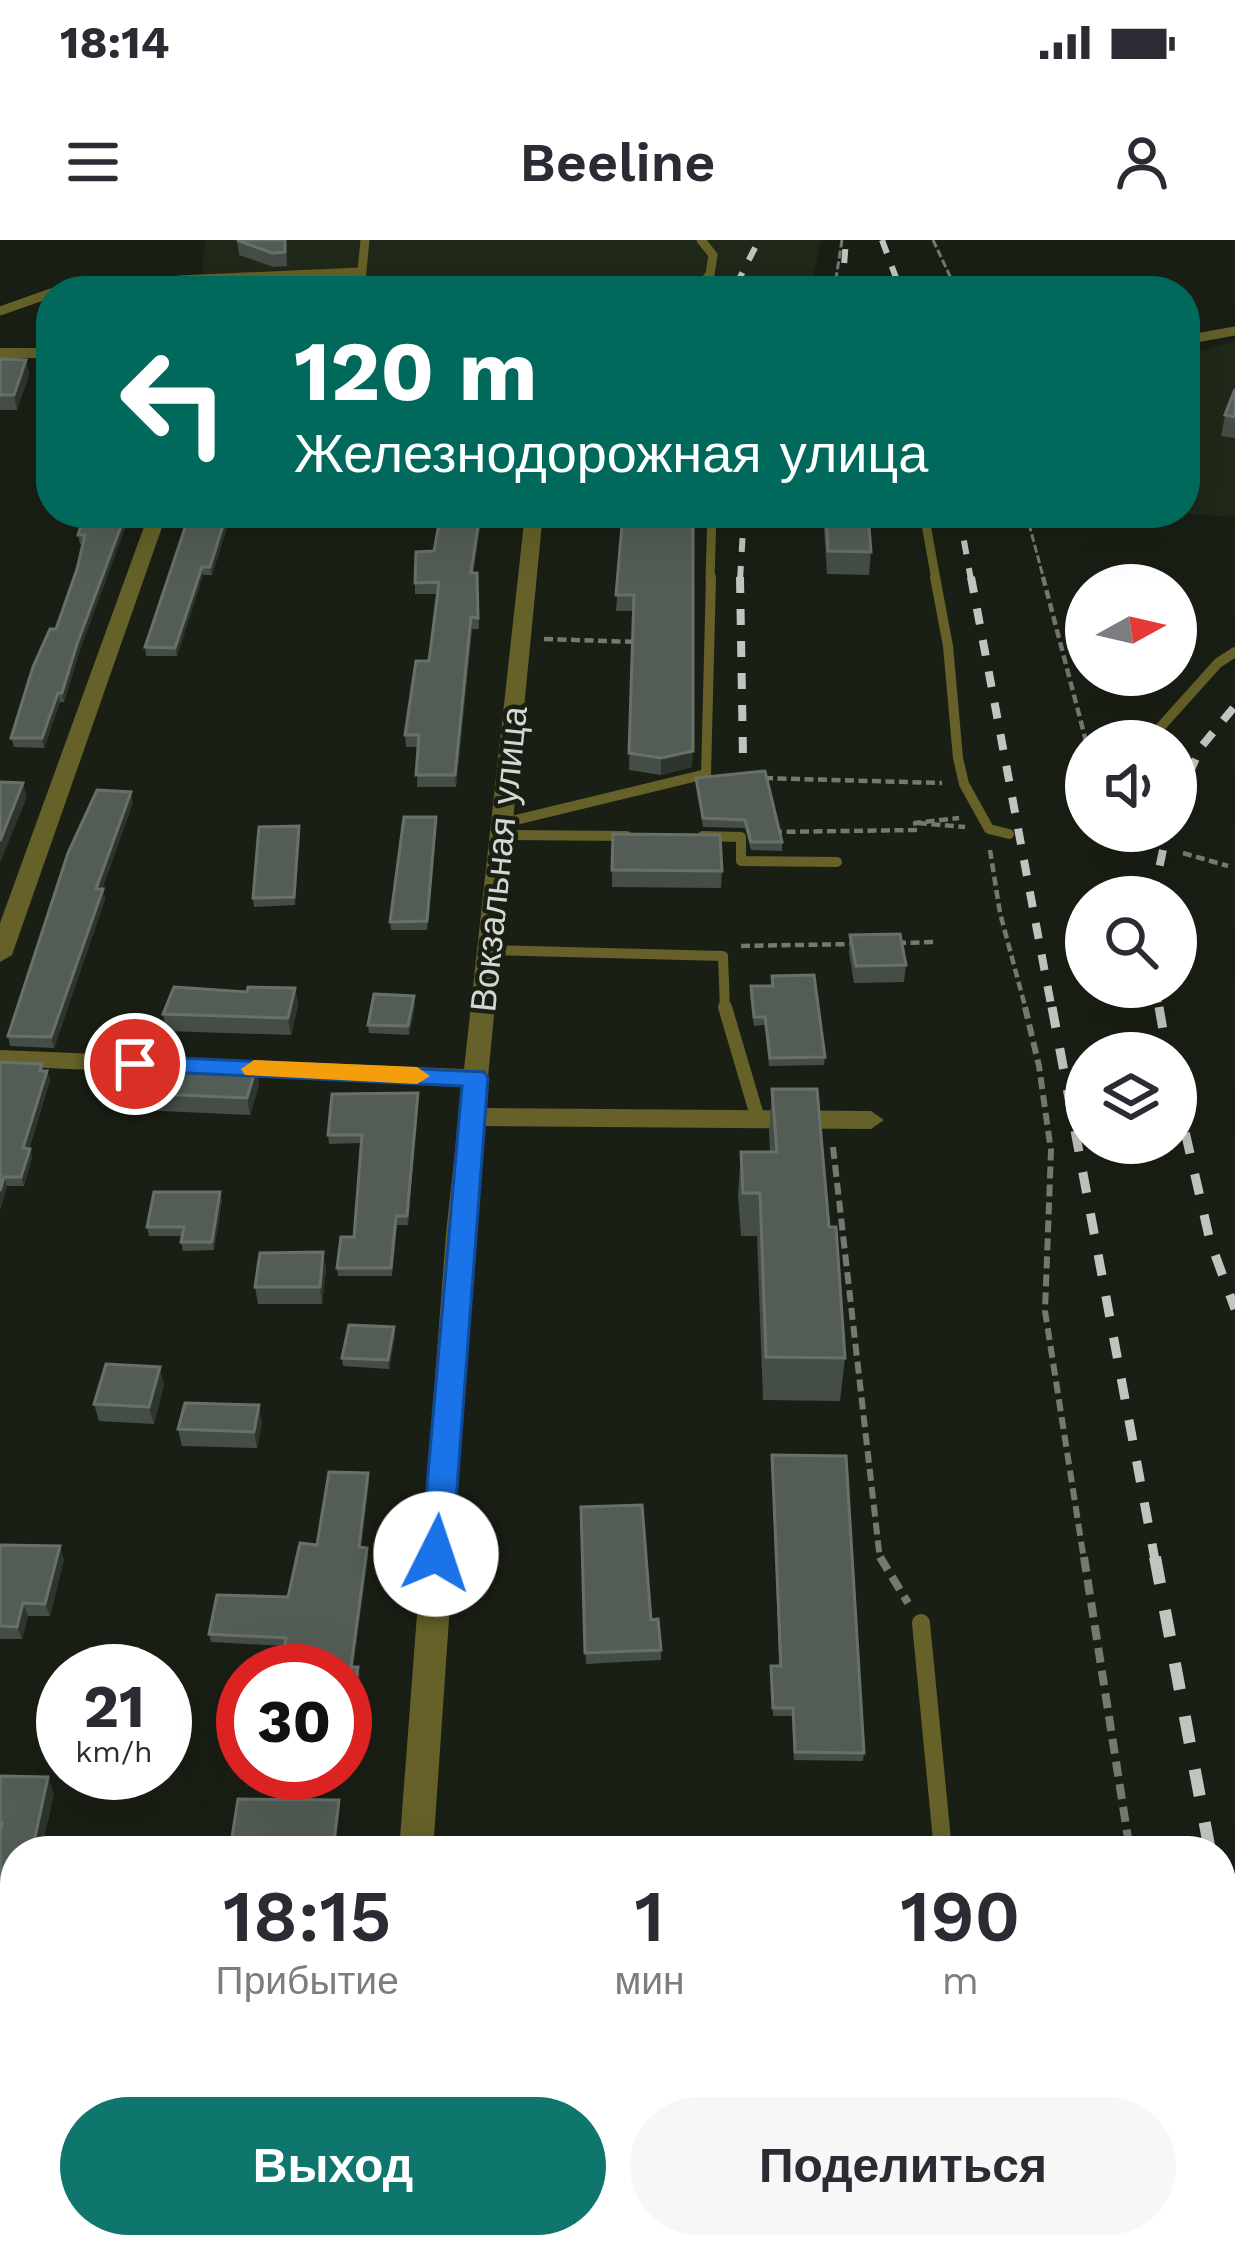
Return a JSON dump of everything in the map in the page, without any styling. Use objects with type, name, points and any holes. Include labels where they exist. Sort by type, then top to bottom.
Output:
[{"type":"street","points":[[0,353],[36,353]]},
{"type":"street","points":[[0,955],[153,528]]},
{"type":"street","name":"Вокзальная улица","points":[[417,1836],[471,1117],[533,528]]},
{"type":"street","points":[[0,1058],[475,1078]]},
{"type":"street","points":[[471,1117],[871,1120]]},
{"type":"lane","points":[[359,276],[365,240]]},
{"type":"lane","points":[[701,240],[712,255],[708,276]]},
{"type":"lane","points":[[269,276],[359,272]]},
{"type":"lane","points":[[0,311],[36,298]]},
{"type":"lane","points":[[1200,337],[1235,331]]},
{"type":"lane","points":[[499,830],[706,774],[712,528]]},
{"type":"lane","points":[[927,528],[948,646],[964,784],[989,829],[1009,834]]},
{"type":"lane","points":[[1167,720],[1218,663],[1235,652]]},
{"type":"lane","points":[[499,830],[653,836]]},
{"type":"lane","points":[[697,836],[740,837],[742,861],[837,862]]},
{"type":"lane","points":[[488,950],[723,956],[725,1010],[758,1119]]},
{"type":"lane","points":[[921,1623],[942,1836]]},
{"type":"path","points":[[836,276],[842,240]]},
{"type":"path","points":[[933,240],[950,276]]},
{"type":"path","points":[[1029,528],[1080,720]]},
{"type":"path","points":[[523,638],[677,644],[710,633]]},
{"type":"path","points":[[706,774],[964,784]]},
{"type":"path","points":[[740,837],[752,832],[917,830],[915,823],[989,829],[1001,926],[1045,1096],[1055,1221],[1045,1311],[1128,1836]]},
{"type":"path","points":[[1183,853],[1228,866]]},
{"type":"path","points":[[891,943],[935,942]]},
{"type":"path","points":[[723,956],[734,946],[868,944]]},
{"type":"path","points":[[830,1120],[880,1559],[921,1623]]},
{"type":"shaded area","points":[[205,240],[821,240],[813,276],[205,276]]},
{"type":"shaded area","points":[[1235,341],[1235,517],[1200,515],[1200,351]]},
{"type":"building","points":[[237,240],[285,240],[285,252],[272,253]]},
{"type":"building","points":[[0,359],[26,360],[14,395],[0,395]]},
{"type":"building","points":[[1235,389],[1235,417],[1225,415]]},
{"type":"building","points":[[80,528],[120,528],[42,738],[11,738],[33,667],[50,629],[56,629],[77,569],[85,535],[78,535]]},
{"type":"building","points":[[185,528],[222,528],[210,567],[202,567],[175,648],[145,647]]},
{"type":"building","points":[[438,528],[478,528],[471,573],[477,573],[478,618],[471,617],[455,775],[416,775],[419,735],[405,735],[416,661],[429,661],[439,582],[415,583],[416,552],[434,551]]},
{"type":"building","points":[[622,528],[693,528],[693,751],[661,758],[629,753],[634,595],[616,595]]},
{"type":"building","points":[[827,528],[869,528],[871,552],[828,551]]},
{"type":"building","points":[[765,771],[782,842],[751,842],[745,820],[703,818],[696,778]]},
{"type":"building","points":[[0,782],[23,783],[0,841]]},
{"type":"building","points":[[97,790],[131,792],[51,1037],[8,1036],[68,853]]},
{"type":"building","points":[[404,817],[436,817],[427,921],[390,922]]},
{"type":"building","points":[[299,826],[294,897],[253,898],[259,827]]},
{"type":"building","points":[[613,834],[720,835],[722,871],[612,870]]},
{"type":"building","points":[[900,934],[906,965],[856,966],[850,935]]},
{"type":"building","points":[[814,975],[825,1057],[770,1058],[765,1017],[754,1017],[751,986],[773,986],[772,976]]},
{"type":"building","points":[[174,987],[247,992],[248,987],[295,988],[288,1018],[163,1014]]},
{"type":"building","points":[[374,994],[414,996],[408,1026],[368,1025]]},
{"type":"building","points":[[0,1062],[42,1064],[40,1071],[47,1071],[23,1148],[30,1149],[21,1177],[4,1177],[0,1191]]},
{"type":"building","points":[[121,1065],[256,1068],[247,1098],[113,1092]]},
{"type":"building","points":[[772,1089],[817,1089],[829,1227],[836,1227],[845,1358],[766,1357],[760,1193],[743,1193],[741,1152],[777,1152]]},
{"type":"building","points":[[418,1093],[407,1216],[396,1216],[391,1268],[337,1268],[341,1237],[354,1237],[362,1135],[328,1135],[332,1094]]},
{"type":"building","points":[[154,1192],[220,1192],[212,1242],[181,1242],[184,1227],[147,1227]]},
{"type":"building","points":[[323,1252],[320,1287],[255,1287],[260,1253]]},
{"type":"building","points":[[349,1325],[394,1327],[388,1360],[342,1358]]},
{"type":"building","points":[[106,1364],[160,1367],[149,1407],[94,1404]]},
{"type":"building","points":[[185,1403],[259,1405],[254,1432],[178,1429]]},
{"type":"building","points":[[772,1455],[846,1456],[864,1753],[795,1752],[793,1708],[773,1708],[771,1666],[781,1666]]},
{"type":"building","points":[[329,1472],[368,1473],[359,1547],[367,1548],[354,1644],[285,1644],[286,1638],[209,1634],[217,1595],[288,1597],[300,1543],[317,1545]]},
{"type":"building","points":[[642,1505],[651,1620],[658,1619],[661,1650],[585,1653],[581,1507]]},
{"type":"building","points":[[0,1545],[60,1546],[45,1604],[23,1603],[17,1627],[0,1626]]},
{"type":"building","points":[[0,1776],[36,1777],[36,1800],[43,1800],[35,1836],[0,1836]]},
{"type":"building","points":[[238,1800],[339,1800],[335,1836],[232,1836]]},
{"type":"railway","points":[[741,276],[759,240]]},
{"type":"railway","points":[[843,276],[846,240]]},
{"type":"railway","points":[[882,240],[895,276]]},
{"type":"railway","points":[[740,579],[743,528]]},
{"type":"railway","points":[[962,528],[971,580]]},
{"type":"railway","points":[[971,577],[1052,1010]]},
{"type":"railway","points":[[740,579],[743,757]]},
{"type":"railway","points":[[1197,756],[1235,706]]},
{"type":"railway","points":[[1157,876],[1163,852]]},
{"type":"railway","points":[[1052,1007],[1155,1560]]},
{"type":"railway","points":[[1159,1008],[1163,1032]]},
{"type":"railway","points":[[1192,1164],[1210,1241],[1235,1309]]},
{"type":"railway","points":[[1155,1557],[1207,1836]]},
{"type":"slow traffic","points":[[254,1069],[417,1076]]},
{"type":"route","points":[[135,1064],[475,1078],[436,1554]]}]
